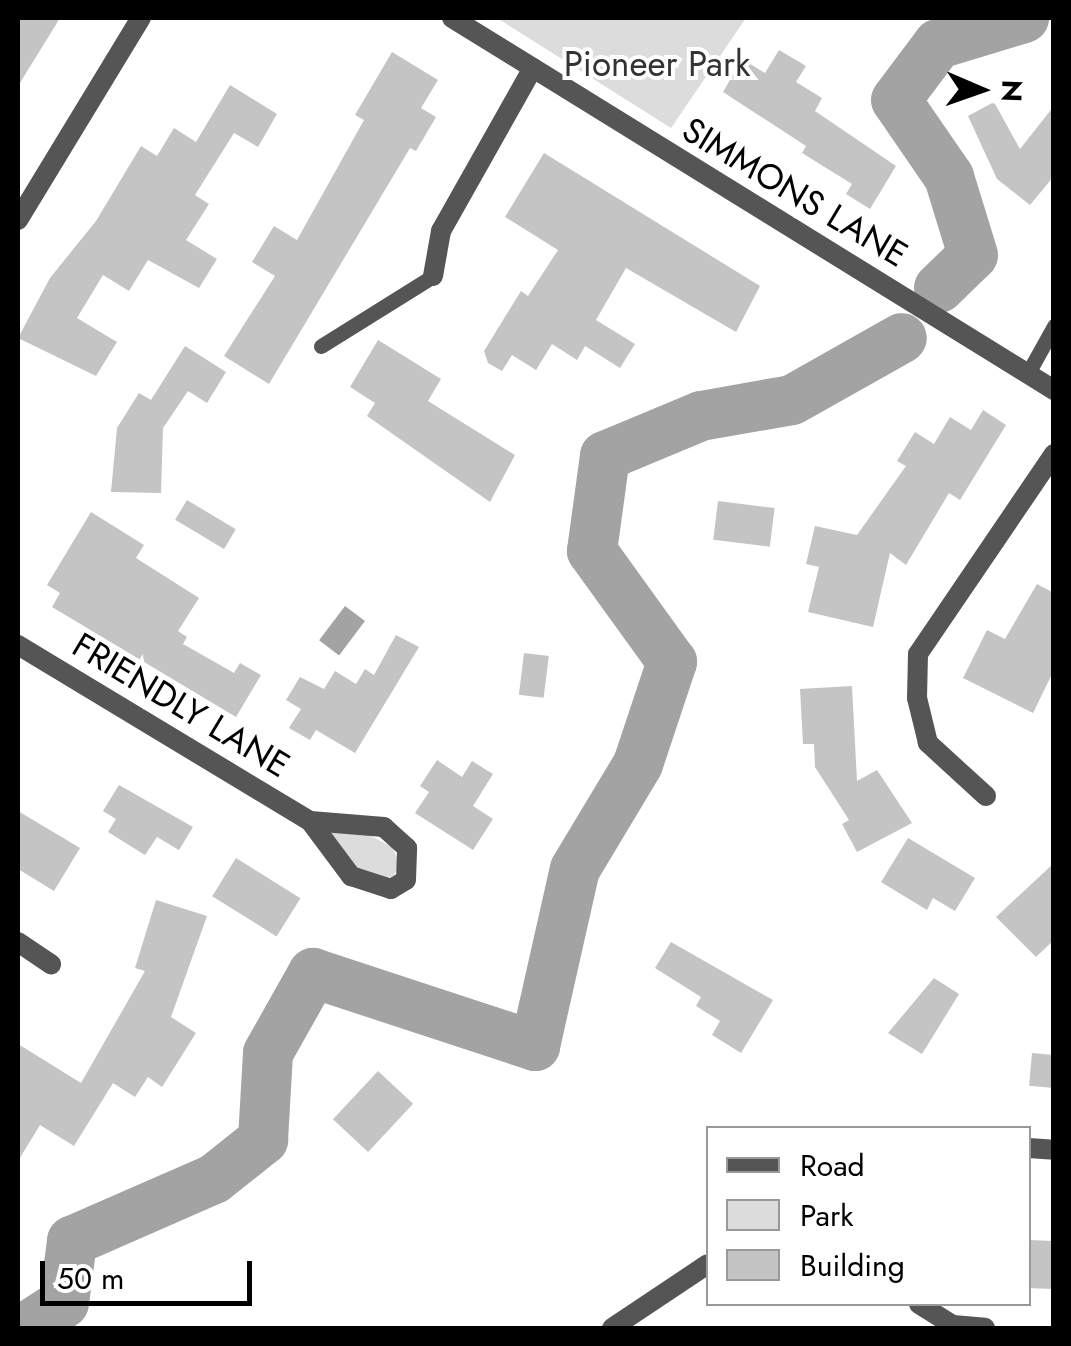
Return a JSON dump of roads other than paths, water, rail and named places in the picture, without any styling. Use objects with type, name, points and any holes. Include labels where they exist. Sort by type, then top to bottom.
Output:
[{"type":"street","points":[[18,220],[142,18]]},
{"type":"street","name":"SIMMONS LANE","points":[[452,18],[1054,390]]},
{"type":"street","points":[[434,276],[441,231],[534,68]]},
{"type":"street","points":[[986,796],[928,743],[917,698],[918,654],[1054,454]]},
{"type":"street","name":"FRIENDLY LANE","points":[[18,644],[310,822],[351,876],[391,889],[406,880],[408,848],[384,826],[310,822]]},
{"type":"street","points":[[18,942],[52,964]]},
{"type":"street","points":[[612,1328],[706,1265]]},
{"type":"street","points":[[922,1306],[954,1324],[984,1328]]},
{"type":"lane","points":[[321,346],[434,276]]},
{"type":"lane","points":[[1028,373],[1054,326]]},
{"type":"waterway","points":[[939,288],[973,255],[949,177],[896,100],[938,44],[1024,18]]},
{"type":"waterway","points":[[25,1328],[64,1303],[72,1241],[214,1179],[263,1140],[268,1053],[313,973],[535,1046],[575,869],[638,764],[672,662],[592,551],[605,456],[701,416],[792,400],[902,338]]},
{"type":"park label","name":"Pioneer Park","points":[[657,64]]}]
